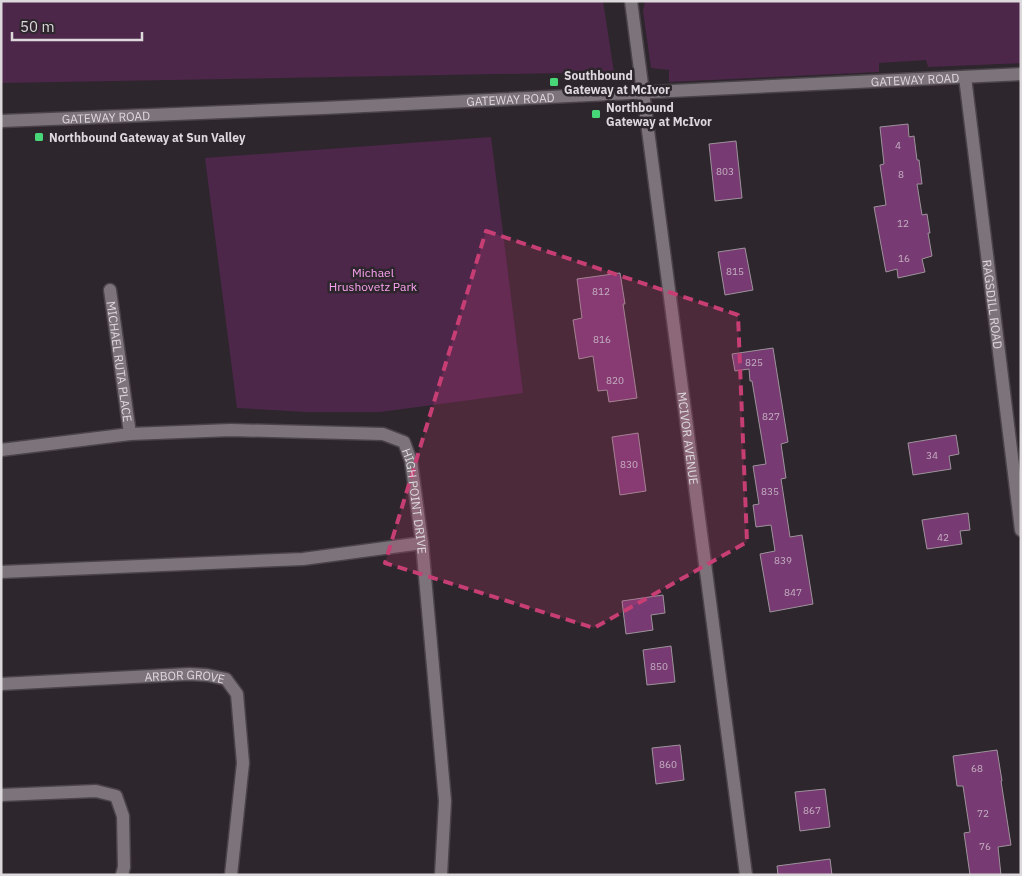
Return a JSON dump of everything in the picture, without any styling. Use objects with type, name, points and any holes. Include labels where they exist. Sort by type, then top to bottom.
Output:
[{"type":"street","name":"MCIVOR AVENUE","points":[[631,1],[746,875]]},
{"type":"street","name":"GATEWAY ROAD","points":[[1,121],[323,108],[1021,74]]},
{"type":"street","name":"RAGSDILL ROAD","points":[[965,77],[1021,530]]},
{"type":"street","name":"MICHAEL RUTA PLACE","points":[[110,290],[130,434]]},
{"type":"street","name":"HIGH POINT DRIVE","points":[[1,450],[130,434],[231,430],[384,434],[404,442],[411,461],[422,543],[445,801],[441,875]]},
{"type":"street","points":[[1,572],[303,559],[422,543]]},
{"type":"street","name":"ARBOR GROVE","points":[[1,684],[189,674],[208,675],[226,679],[237,694],[242,763],[231,875]]},
{"type":"street","points":[[1,795],[96,791],[116,796],[123,816],[124,867],[122,875]]},
{"type":"highlighted area","points":[[486,231],[738,315],[747,542],[594,628],[385,563]]},
{"type":"green space","points":[[1,1],[603,1],[614,72],[1,83]]},
{"type":"green space","points":[[645,1],[1021,1],[1021,63],[928,67],[926,60],[879,63],[879,72],[669,82],[669,70],[651,68],[643,11]]},
{"type":"green space","name":"Michael Hrushovetz Park","points":[[491,137],[523,393],[380,412],[307,412],[237,408],[205,158]]},
{"type":"building","points":[[908,124],[909,137],[914,136],[917,160],[919,160],[922,184],[917,184],[922,215],[927,214],[932,256],[922,259],[925,272],[898,278],[897,269],[886,272],[874,207],[886,205],[880,165],[884,164],[880,127]]},
{"type":"building","points":[[736,141],[742,198],[715,201],[709,144]]},
{"type":"building","points":[[745,248],[753,290],[725,295],[718,252]]},
{"type":"building","points":[[620,273],[637,398],[609,402],[607,390],[598,391],[593,356],[579,359],[573,320],[582,318],[577,279]]},
{"type":"building","points":[[773,348],[788,442],[781,444],[786,478],[781,479],[790,537],[802,535],[813,604],[770,612],[760,554],[775,551],[771,525],[756,527],[753,505],[759,504],[753,466],[766,464],[749,369],[735,371],[732,354]]},
{"type":"building","points":[[638,433],[646,491],[620,495],[612,437]]},
{"type":"building","points":[[956,435],[959,454],[949,456],[951,469],[913,475],[908,443]]},
{"type":"building","points":[[968,513],[970,530],[960,531],[962,544],[927,549],[922,520]]},
{"type":"building","points":[[663,595],[665,613],[651,615],[653,630],[626,634],[622,601]]},
{"type":"building","points":[[671,646],[675,682],[647,685],[643,650]]},
{"type":"building","points":[[680,745],[684,780],[656,784],[652,748]]},
{"type":"building","points":[[997,750],[1011,845],[998,847],[1001,875],[970,875],[964,833],[970,832],[963,786],[957,786],[953,756]]},
{"type":"building","points":[[825,789],[830,827],[800,831],[795,792]]},
{"type":"building","points":[[830,859],[832,875],[778,875],[777,866]]},
{"type":"place","name":"Southbound Gateway at McIvor","points":[[554,82]]},
{"type":"place","name":"Northbound Gateway at McIvor","points":[[596,114]]},
{"type":"place","name":"Northbound Gateway at Sun Valley","points":[[39,137]]}]
